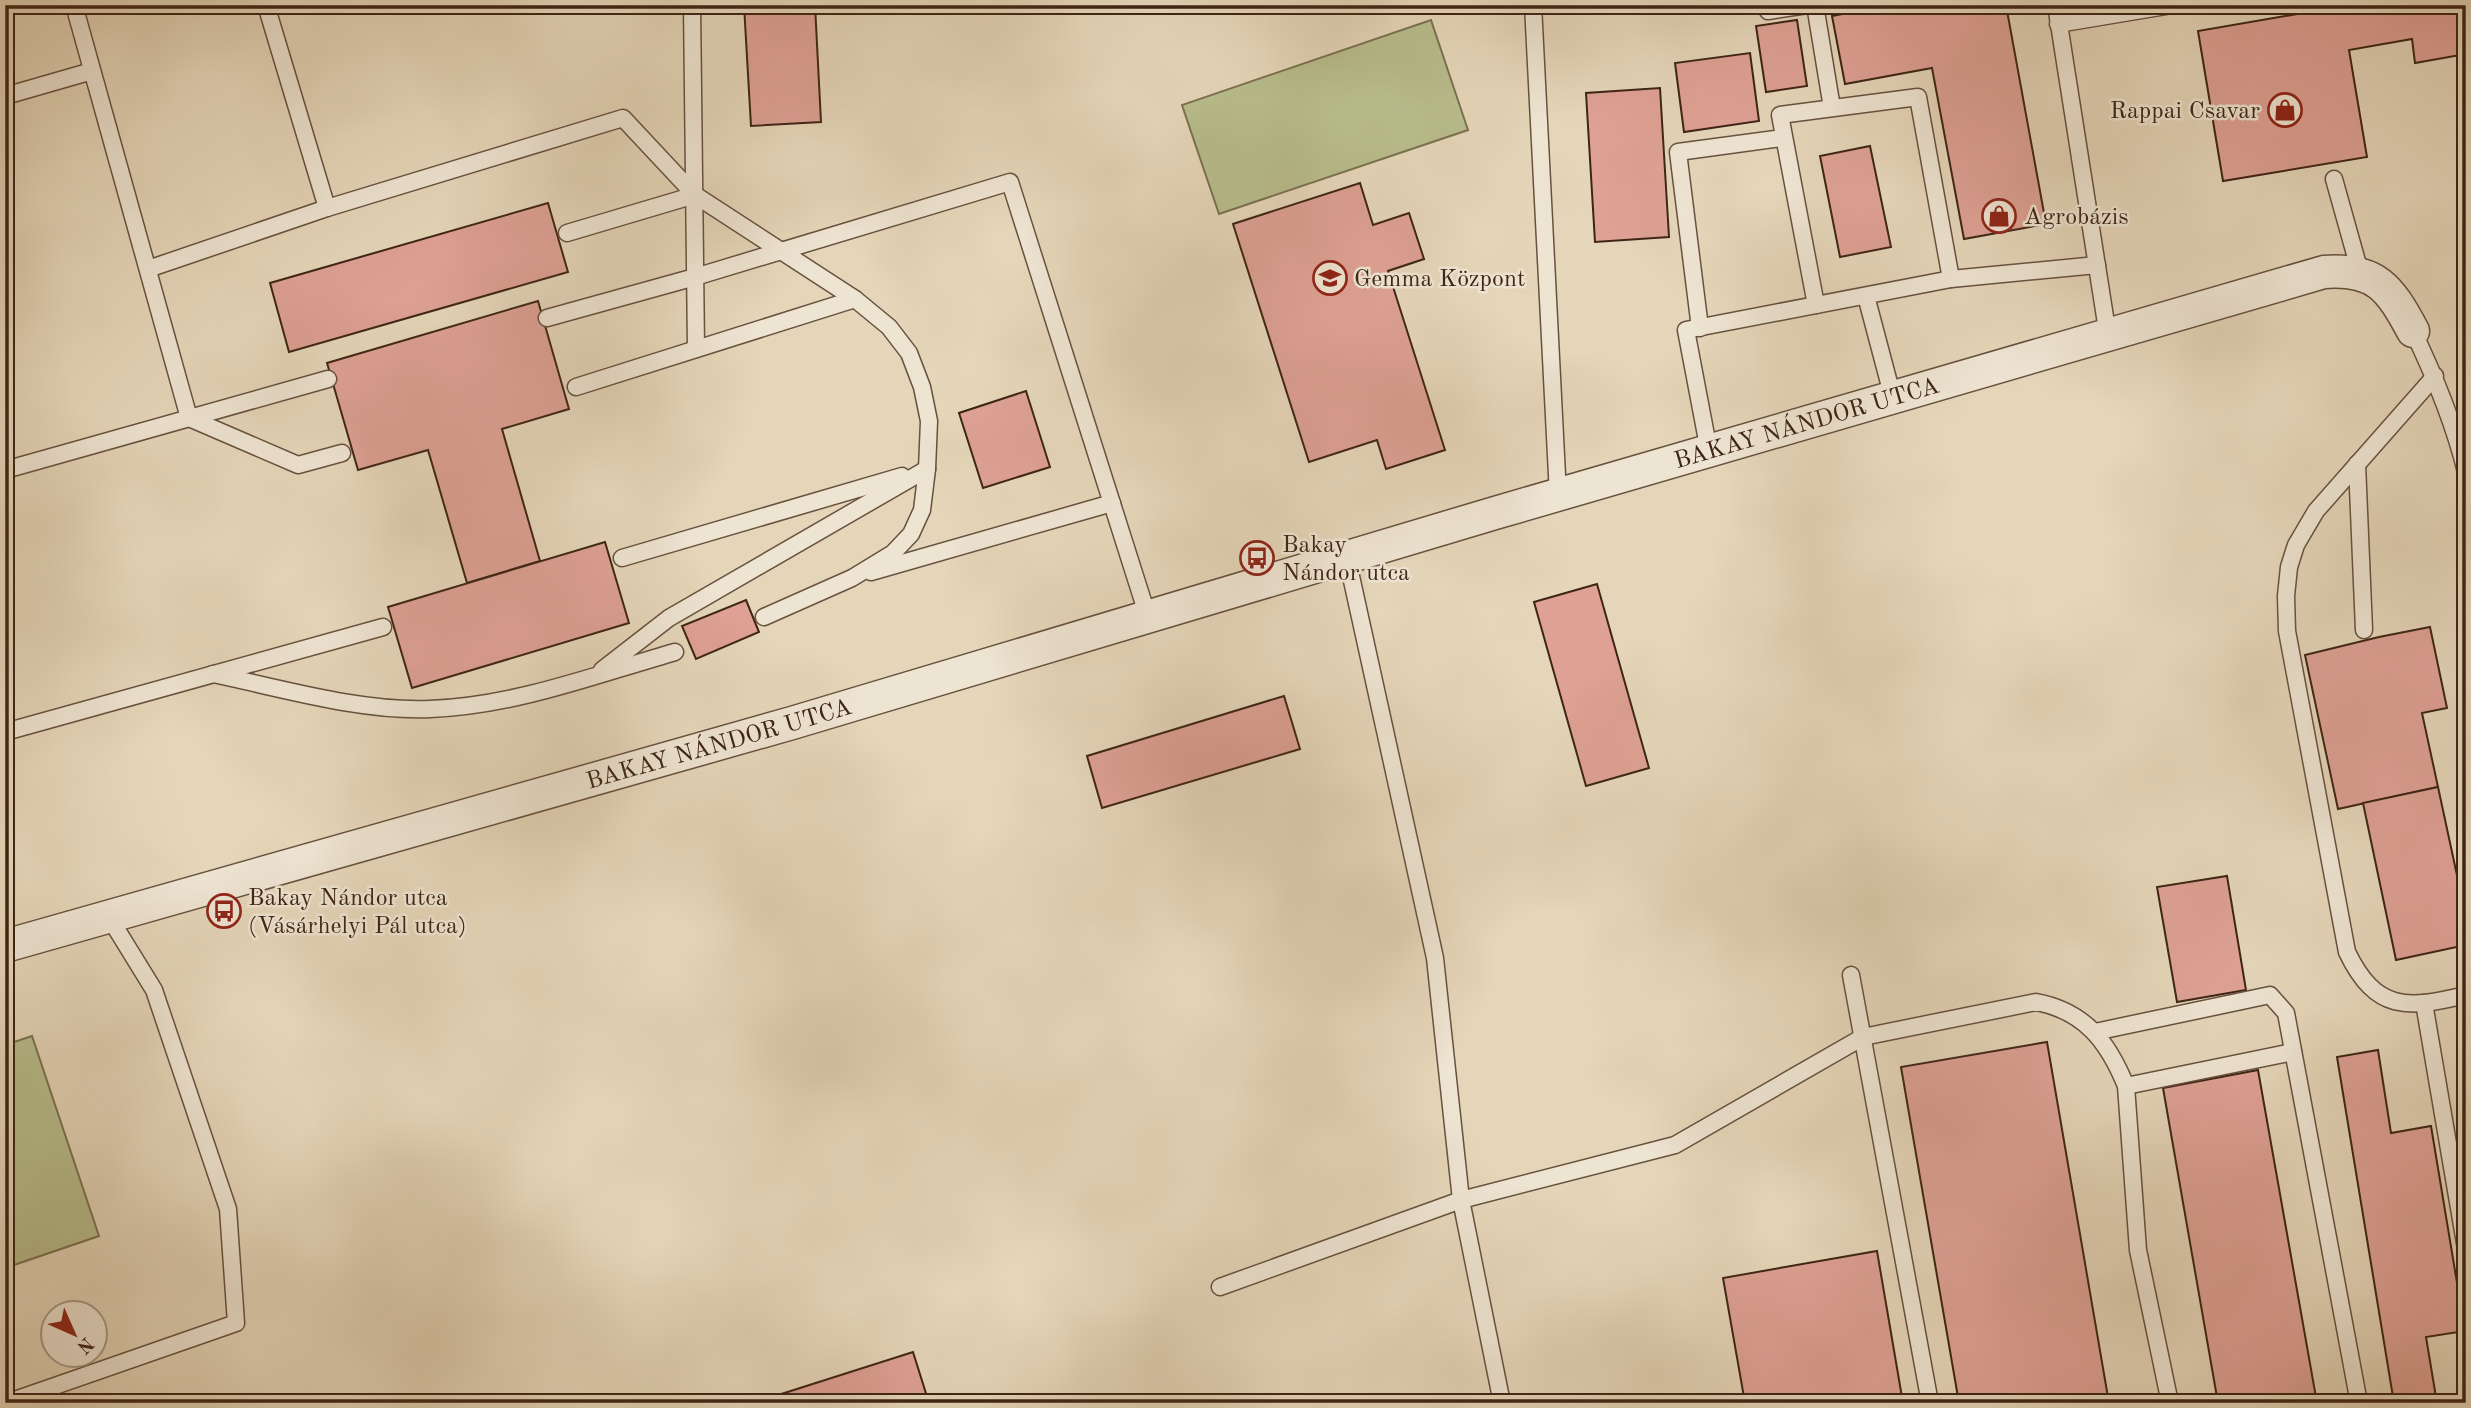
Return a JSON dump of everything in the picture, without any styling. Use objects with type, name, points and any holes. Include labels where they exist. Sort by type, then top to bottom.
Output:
[{"type":"street","name":"BAKAY NÁNDOR UTCA","points":[[5,946],[778,726],[2323,272],[2360,272]]},
{"type":"street","points":[[2360,272],[2388,293],[2413,331]]},
{"type":"lane","points":[[74,5],[189,418]]},
{"type":"lane","points":[[267,5],[327,208]]},
{"type":"lane","points":[[692,5],[696,349]]},
{"type":"lane","points":[[1533,5],[1558,495]]},
{"type":"lane","points":[[1768,11],[1807,5]]},
{"type":"lane","points":[[1815,5],[1832,108]]},
{"type":"lane","points":[[2056,5],[2108,336]]},
{"type":"lane","points":[[2059,24],[2172,5]]},
{"type":"lane","points":[[5,96],[92,71]]},
{"type":"lane","points":[[1816,305],[1782,138],[1780,115],[1918,97],[1951,279]]},
{"type":"lane","points":[[148,269],[327,208],[623,118],[695,195],[855,299],[889,327],[909,354],[922,387],[929,421],[927,469],[922,510],[911,534],[893,553],[852,578],[764,617]]},
{"type":"lane","points":[[1700,328],[1678,152],[1782,138]]},
{"type":"lane","points":[[2334,178],[2360,272]]},
{"type":"lane","points":[[547,318],[695,277],[1010,182],[1149,617]]},
{"type":"lane","points":[[567,233],[695,195]]},
{"type":"lane","points":[[1709,451],[1686,330],[1951,279],[2097,265]]},
{"type":"lane","points":[[1866,296],[1893,398]]},
{"type":"lane","points":[[576,387],[855,299]]},
{"type":"lane","points":[[2413,331],[2458,417],[2466,472]]},
{"type":"lane","points":[[2435,376],[2316,511],[2296,545],[2289,568],[2286,596],[2287,631],[2347,952],[2365,983],[2377,993],[2394,1001],[2424,1003],[2466,995]]},
{"type":"lane","points":[[5,470],[328,379]]},
{"type":"lane","points":[[189,418],[298,465],[341,453]]},
{"type":"lane","points":[[2357,464],[2364,630]]},
{"type":"lane","points":[[622,558],[927,469]]},
{"type":"lane","points":[[595,675],[669,618],[927,469]]},
{"type":"lane","points":[[852,578],[1112,503]]},
{"type":"lane","points":[[1348,558],[1435,958],[1461,1200],[1502,1403]]},
{"type":"lane","points":[[5,732],[383,627]]},
{"type":"lane","points":[[213,674],[337,700],[392,708],[429,709],[469,706],[524,696],[675,652]]},
{"type":"lane","points":[[6,1403],[236,1323],[228,1209],[154,990],[109,917]]},
{"type":"lane","points":[[1851,975],[1930,1403]]},
{"type":"lane","points":[[2095,1032],[2270,995],[2286,1013],[2359,1403]]},
{"type":"lane","points":[[1220,1287],[1461,1200],[1675,1145],[1863,1037],[2036,1002],[2057,1006],[2075,1015],[2095,1032],[2116,1061],[2126,1086],[2138,1250],[2170,1403]]},
{"type":"lane","points":[[2424,1003],[2466,1249]]},
{"type":"lane","points":[[2126,1086],[2293,1052]]},
{"type":"green space","points":[[1431,20],[1468,130],[1219,214],[1182,105]]},
{"type":"green space","points":[[32,1036],[99,1236],[5,1268],[5,1045]]},
{"type":"building","points":[[744,5],[815,5],[821,122],[751,126]]},
{"type":"building","points":[[1889,5],[2006,5],[2046,224],[1964,239],[1932,68],[1845,84],[1832,16]]},
{"type":"building","name":"Rappai Csavar","points":[[2350,5],[2466,5],[2466,54],[2415,63],[2412,39],[2349,50],[2367,157],[2223,181],[2198,31]]},
{"type":"building","points":[[1797,20],[1807,86],[1766,92],[1756,26]]},
{"type":"building","points":[[1750,53],[1759,121],[1684,132],[1675,63]]},
{"type":"building","points":[[1660,88],[1669,237],[1595,242],[1586,93]]},
{"type":"building","points":[[1870,146],[1891,247],[1840,257],[1820,156]]},
{"type":"building","points":[[1360,183],[1373,225],[1409,213],[1424,259],[1388,271],[1445,450],[1386,469],[1377,440],[1309,462],[1233,224]]},
{"type":"building","points":[[548,203],[568,272],[289,352],[270,283]]},
{"type":"building","points":[[538,301],[569,409],[502,429],[540,561],[467,583],[428,450],[358,470],[327,363]]},
{"type":"building","points":[[1026,391],[1050,467],[983,488],[959,413]]},
{"type":"building","points":[[605,542],[629,623],[412,688],[388,607]]},
{"type":"building","points":[[1597,584],[1649,768],[1586,786],[1534,602]]},
{"type":"building","points":[[746,600],[759,632],[696,659],[682,626]]},
{"type":"building","points":[[2430,627],[2447,708],[2422,713],[2438,787],[2338,809],[2305,655]]},
{"type":"building","points":[[1284,696],[1300,749],[1102,808],[1087,756]]},
{"type":"building","points":[[2438,787],[2466,917],[2466,945],[2396,960],[2363,803]]},
{"type":"building","points":[[2227,876],[2246,990],[2177,1002],[2157,887]]},
{"type":"building","points":[[2047,1042],[2109,1403],[1959,1403],[1901,1067]]},
{"type":"building","points":[[2378,1050],[2391,1133],[2431,1126],[2465,1331],[2426,1337],[2437,1403],[2394,1403],[2337,1057]]},
{"type":"building","points":[[2258,1070],[2317,1403],[2218,1403],[2163,1088]]},
{"type":"building","points":[[1877,1251],[1903,1403],[1745,1403],[1723,1278]]},
{"type":"building","points":[[913,1352],[929,1403],[753,1403]]},
{"type":"place","name":"Rappai Csavar","points":[[2285,110]]},
{"type":"place","name":"Agrobázis","points":[[1999,216]]},
{"type":"place","name":"Gemma Központ","points":[[1330,278]]},
{"type":"place","name":"Bakay Nándor utca","points":[[1257,558]]},
{"type":"place","name":"Bakay Nándor utca (Vásárhelyi Pál utca)","points":[[224,911]]}]
